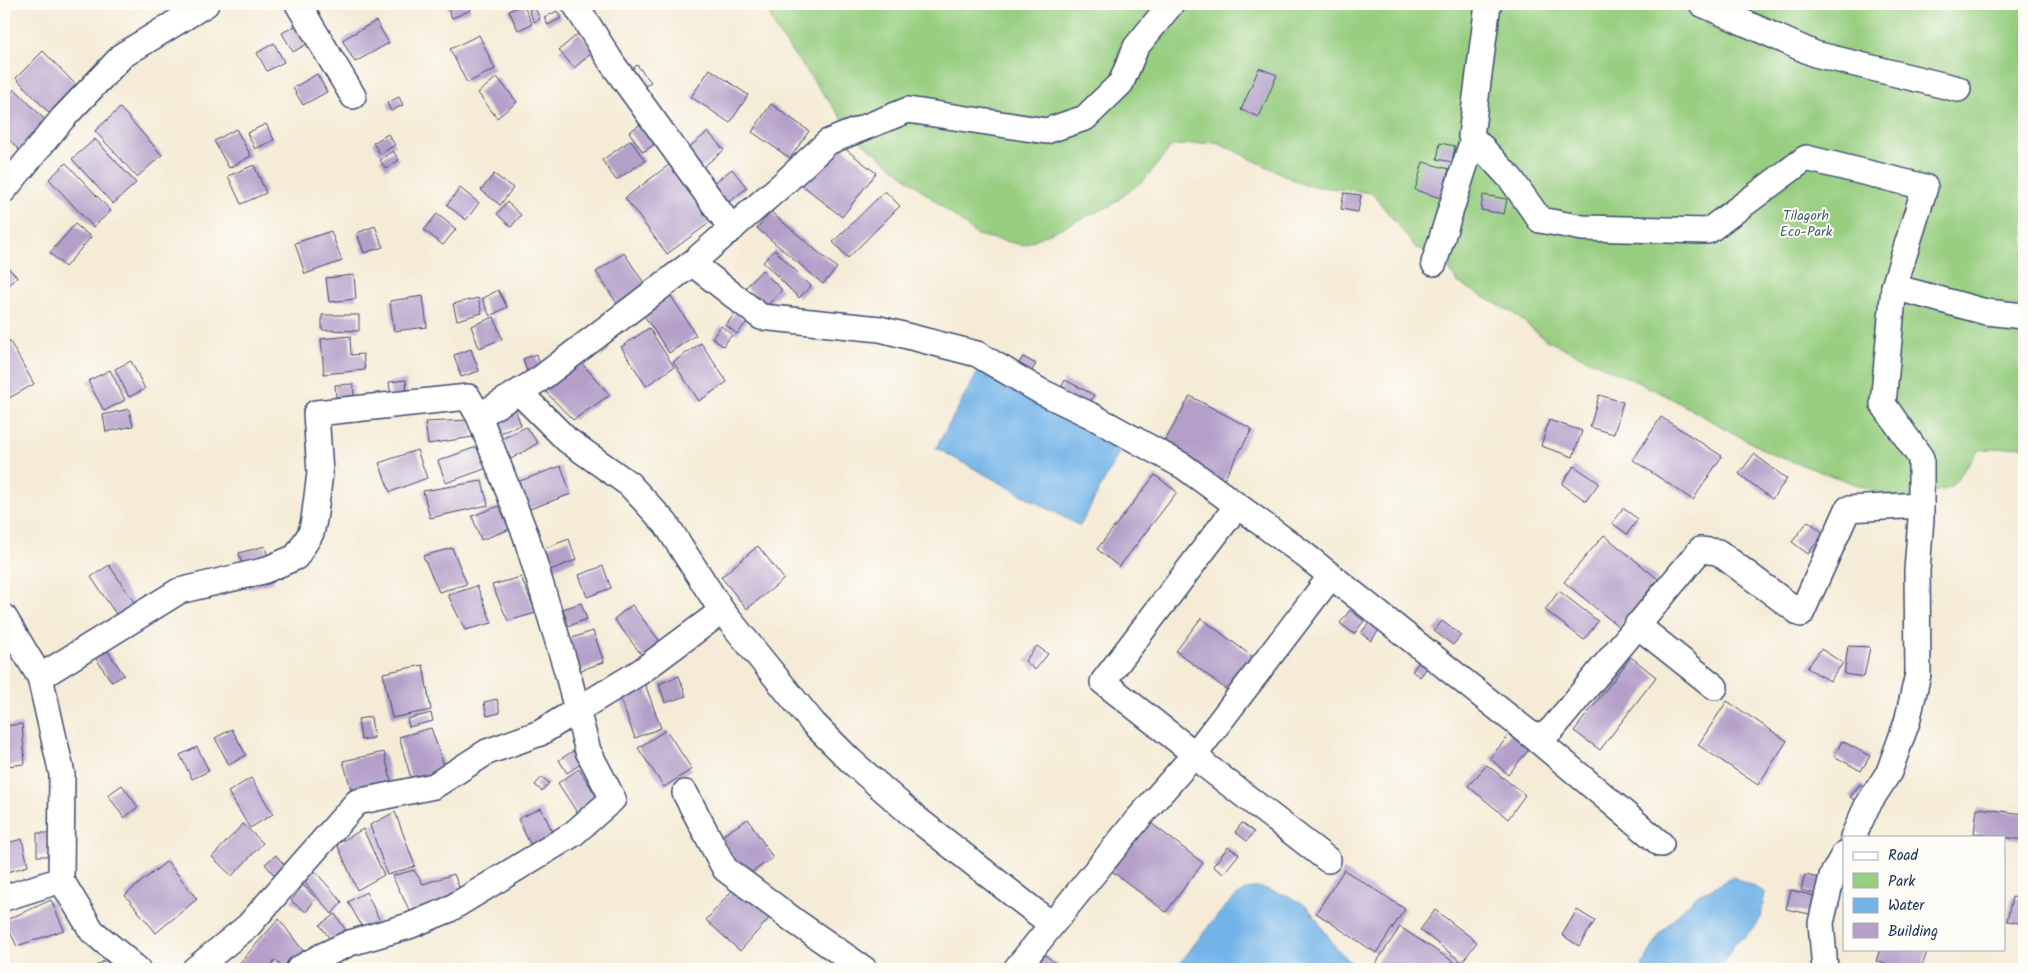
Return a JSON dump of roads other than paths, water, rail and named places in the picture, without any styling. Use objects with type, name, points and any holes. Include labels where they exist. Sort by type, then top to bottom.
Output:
[{"type":"street","points":[[4,190],[63,118],[123,55],[206,4]]},
{"type":"street","points":[[298,4],[354,96]]},
{"type":"street","points":[[575,4],[612,63],[732,229]]},
{"type":"street","points":[[479,416],[540,379],[692,263],[828,142],[908,110],[1046,131],[1085,118],[1121,83],[1136,47],[1171,4]]},
{"type":"street","points":[[1488,4],[1471,136],[1511,179],[1540,220],[1583,228],[1708,231],[1806,158],[1925,188],[1894,287],[1883,404],[1922,458],[1922,505],[1916,571],[1918,674],[1907,722],[1889,772],[1867,806],[1853,836]]},
{"type":"street","points":[[1702,4],[1815,54],[1958,89]]},
{"type":"street","points":[[1434,263],[1470,149],[1483,148]]},
{"type":"street","points":[[692,263],[761,317],[880,329],[977,354],[1040,391],[1092,416],[1183,466],[1331,576],[1529,733],[1661,844]]},
{"type":"street","points":[[1894,287],[1986,312],[2024,316]]},
{"type":"street","points":[[519,392],[567,440],[628,484],[666,524],[722,611],[813,723],[851,761],[917,820],[1051,924]]},
{"type":"street","points":[[40,677],[179,592],[263,571],[296,557],[311,533],[314,520],[320,473],[316,413],[468,397],[479,416],[526,536],[588,751],[614,800],[573,834],[448,910],[409,926],[350,943],[299,969]]},
{"type":"street","points":[[1529,733],[1541,738],[1553,728],[1700,550],[1718,552],[1801,614],[1848,509],[1922,505]]},
{"type":"street","points":[[1238,506],[1103,682],[1195,754],[1205,765],[1328,860]]},
{"type":"street","points":[[1016,969],[1137,820],[1195,754],[1331,576]]},
{"type":"street","points":[[195,969],[248,926],[357,802],[434,786],[487,752],[540,733],[640,672],[722,611]]},
{"type":"street","points":[[4,617],[40,677],[62,774],[61,880],[92,931],[137,969]]},
{"type":"street","points":[[1637,625],[1714,687]]},
{"type":"street","points":[[685,793],[725,869],[796,922],[864,969]]},
{"type":"street","points":[[1824,969],[1821,923],[1832,876],[1843,856]]},
{"type":"street","points":[[4,898],[61,880]]},
{"type":"water","points":[[979,370],[1122,447],[1080,526],[936,448]]},
{"type":"water","points":[[1733,877],[1765,892],[1761,918],[1746,936],[1735,942],[1721,969],[1642,969],[1661,932],[1695,897]]},
{"type":"water","points":[[1263,888],[1289,896],[1307,906],[1337,949],[1358,969],[1176,969],[1220,912],[1240,893],[1248,889]]},
{"type":"park label","name":"Tilagorh Eco-Park","points":[[1806,224]]}]
